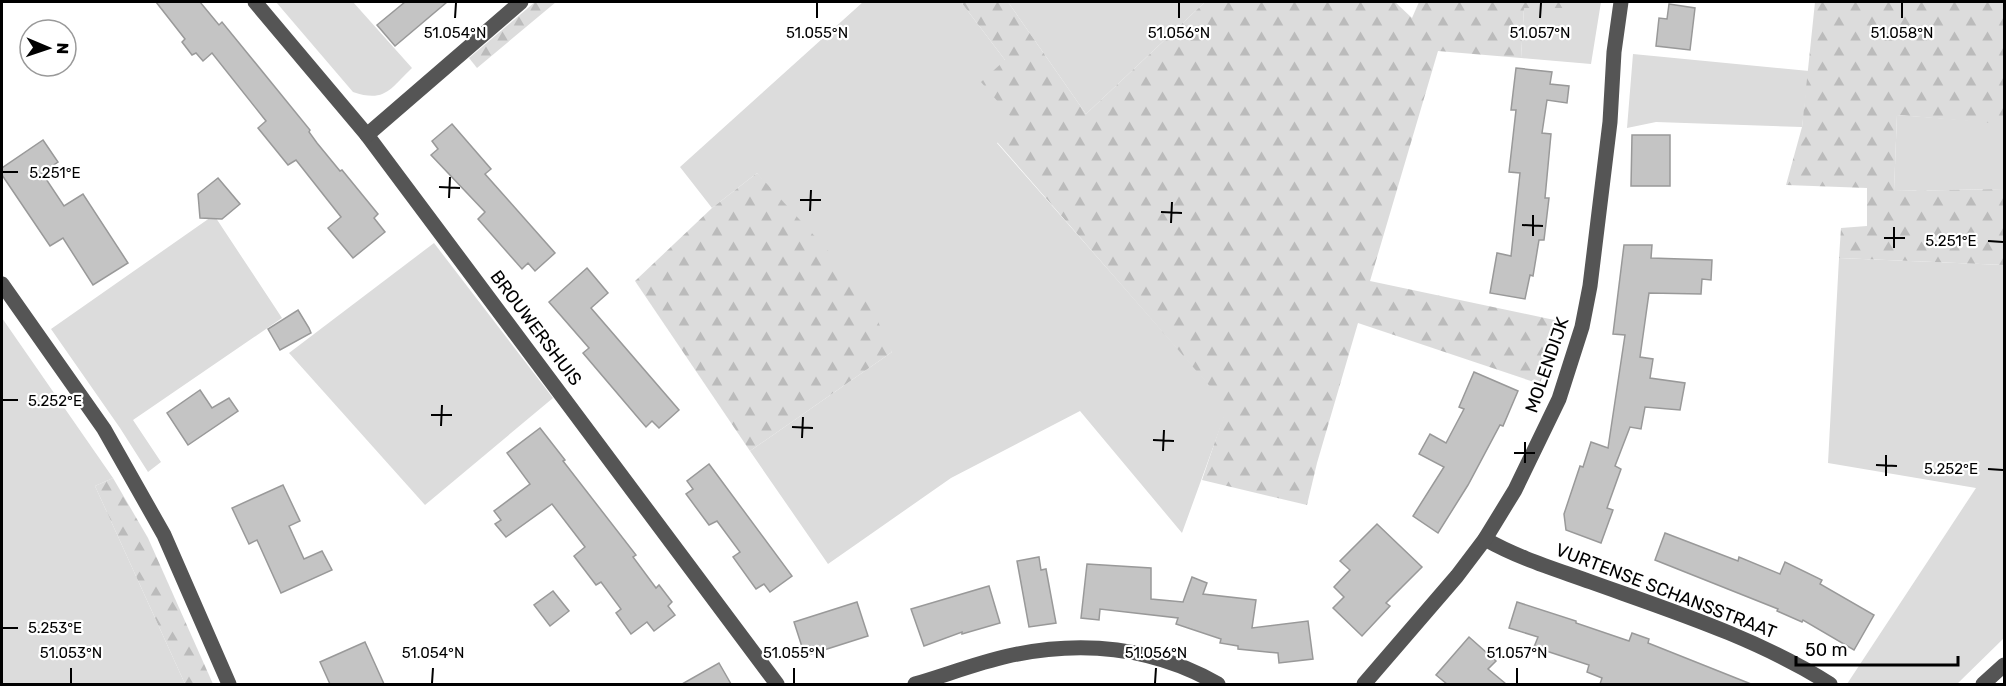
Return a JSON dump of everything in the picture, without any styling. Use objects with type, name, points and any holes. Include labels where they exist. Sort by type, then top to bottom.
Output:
[{"type":"street","name":"BROUWERSHUIS","points":[[255,2],[367,135],[777,684]]},
{"type":"street","points":[[367,135],[521,2]]},
{"type":"street","name":"MOLENDIJK","points":[[1364,684],[1457,576],[1485,539],[1515,489],[1559,399],[1582,327],[1590,286],[1610,122],[1614,52],[1621,2]]},
{"type":"street","points":[[2,284],[104,429],[164,535],[229,684]]},
{"type":"street","name":"VURTENSE SCHANSSTRAAT","points":[[1485,539],[1532,561],[1696,620],[1798,664],[1830,684]]},
{"type":"street","points":[[915,684],[1005,657],[1038,650],[1072,647],[1106,648],[1140,653],[1171,662],[1218,684]]},
{"type":"street","points":[[1983,684],[2004,665]]},
{"type":"green space","points":[[276,2],[353,2],[412,68],[392,88],[380,95],[353,92]]},
{"type":"green space","points":[[535,2],[556,2],[477,68],[469,58]]},
{"type":"green space","points":[[863,2],[961,2],[1005,60],[1018,124],[997,143],[1228,406],[1182,533],[1080,411],[951,478],[828,564],[750,451],[892,352],[757,173],[712,208],[680,167]]},
{"type":"green space","points":[[961,2],[1008,2],[1086,114],[1205,2],[1395,2],[1412,18],[1419,2],[1577,2],[1577,8],[1524,8],[1521,58],[1438,51],[1370,281],[1559,321],[1540,384],[1358,323],[1307,505],[1202,480],[1227,406],[997,142],[1017,124],[981,82],[1005,60]]},
{"type":"green space","points":[[1008,2],[1205,2],[1086,114]]},
{"type":"green space","points":[[1577,2],[1601,2],[1591,64],[1521,58],[1524,8],[1577,8]]},
{"type":"green space","points":[[1815,2],[2004,2],[2004,124],[1897,115],[1894,191],[2004,189],[2004,265],[1839,258],[1841,228],[1867,226],[1867,188],[1786,185],[1802,127]]},
{"type":"green space","points":[[1633,54],[1809,71],[1802,127],[1656,122],[1627,128]]},
{"type":"green space","points":[[1897,115],[2004,123],[2004,189],[1894,191]]},
{"type":"green space","points":[[757,173],[863,289],[892,352],[750,451],[635,281],[712,208]]},
{"type":"green space","points":[[214,215],[282,318],[133,420],[161,462],[148,472],[51,329]]},
{"type":"green space","points":[[434,243],[553,398],[425,505],[289,353]]},
{"type":"green space","points":[[1839,258],[2004,265],[2004,638],[1957,684],[1847,684],[1976,488],[1828,463]]},
{"type":"green space","points":[[2,318],[113,478],[95,486],[185,684],[2,684]]},
{"type":"green space","points":[[113,478],[148,538],[213,684],[185,684],[95,486]]},
{"type":"building","points":[[156,2],[200,2],[219,25],[222,22],[310,130],[309,132],[317,143],[378,214],[374,218],[385,232],[353,258],[328,228],[341,217],[296,160],[288,165],[258,128],[266,121],[212,53],[203,61],[196,53],[192,55],[182,42],[185,39]]},
{"type":"building","points":[[405,2],[447,2],[395,46],[377,25]]},
{"type":"building","points":[[1669,4],[1695,8],[1690,50],[1656,46],[1659,18],[1667,19]]},
{"type":"building","points":[[1516,68],[1552,72],[1550,84],[1569,86],[1567,103],[1547,100],[1542,133],[1551,134],[1545,198],[1549,198],[1544,240],[1539,240],[1533,276],[1530,275],[1525,299],[1490,293],[1497,253],[1511,256],[1520,173],[1509,172],[1516,110],[1511,110]]},
{"type":"building","points":[[452,124],[491,169],[485,174],[555,253],[535,271],[528,263],[522,269],[478,219],[485,212],[431,155],[438,149],[432,141]]},
{"type":"building","points":[[1632,135],[1670,135],[1670,186],[1631,186]]},
{"type":"building","points":[[43,140],[58,162],[42,173],[64,206],[83,194],[128,263],[93,285],[63,238],[50,246],[2,175],[2,168]]},
{"type":"building","points":[[218,178],[240,204],[222,219],[200,218],[198,194]]},
{"type":"building","points":[[1624,245],[1652,245],[1651,258],[1712,260],[1711,280],[1702,279],[1701,294],[1649,293],[1640,357],[1653,359],[1650,378],[1685,383],[1680,410],[1645,407],[1641,429],[1630,427],[1615,466],[1621,469],[1607,508],[1613,510],[1601,543],[1566,530],[1564,514],[1580,466],[1583,467],[1591,442],[1608,448],[1625,335],[1613,334]]},
{"type":"building","points":[[587,268],[608,293],[591,308],[679,410],[659,428],[652,421],[646,427],[583,353],[589,348],[549,302]]},
{"type":"building","points":[[298,310],[311,333],[280,350],[268,329]]},
{"type":"building","points":[[1474,372],[1518,391],[1503,426],[1500,425],[1468,485],[1438,533],[1413,516],[1444,467],[1419,454],[1430,434],[1446,443],[1464,409],[1459,407]]},
{"type":"building","points":[[200,390],[212,408],[229,398],[238,411],[188,445],[167,413]]},
{"type":"building","points":[[540,428],[636,555],[633,557],[656,588],[659,585],[672,602],[668,606],[675,615],[654,631],[647,622],[631,634],[616,613],[621,609],[601,582],[596,585],[574,556],[585,547],[552,504],[506,537],[495,524],[501,520],[494,511],[530,484],[507,453]]},
{"type":"building","points":[[709,464],[792,576],[770,592],[764,584],[756,589],[733,557],[740,552],[717,521],[709,525],[686,494],[693,489],[687,481]]},
{"type":"building","points":[[283,485],[300,521],[289,526],[304,559],[322,551],[332,570],[281,593],[257,540],[249,544],[232,508]]},
{"type":"building","points":[[1377,524],[1422,567],[1386,603],[1390,606],[1362,636],[1333,608],[1344,597],[1334,587],[1350,570],[1340,561]]},
{"type":"building","points":[[1665,533],[1738,561],[1739,557],[1780,574],[1785,562],[1822,580],[1820,584],[1874,615],[1854,650],[1803,620],[1802,622],[1777,611],[1778,609],[1655,560]]},
{"type":"building","points":[[1039,557],[1041,570],[1046,569],[1056,623],[1029,627],[1017,561]]},
{"type":"building","points":[[1087,564],[1151,568],[1151,599],[1183,602],[1192,577],[1207,583],[1203,594],[1256,600],[1252,628],[1308,621],[1313,659],[1279,663],[1278,653],[1238,649],[1238,646],[1220,643],[1221,639],[1176,624],[1178,618],[1100,609],[1099,620],[1081,618]]},
{"type":"building","points":[[989,586],[1000,623],[962,634],[962,632],[924,646],[911,609]]},
{"type":"building","points":[[553,591],[569,611],[550,626],[534,605]]},
{"type":"building","points":[[857,602],[868,636],[805,656],[794,622]]},
{"type":"building","points":[[1517,602],[1629,641],[1632,633],[1649,639],[1648,643],[1751,684],[1600,684],[1602,678],[1587,672],[1589,665],[1534,647],[1538,637],[1509,628]]},
{"type":"building","points":[[1469,637],[1496,661],[1488,669],[1506,684],[1447,684],[1436,675]]},
{"type":"building","points":[[365,642],[384,684],[330,684],[320,662]]},
{"type":"building","points":[[719,663],[731,684],[682,684]]}]
